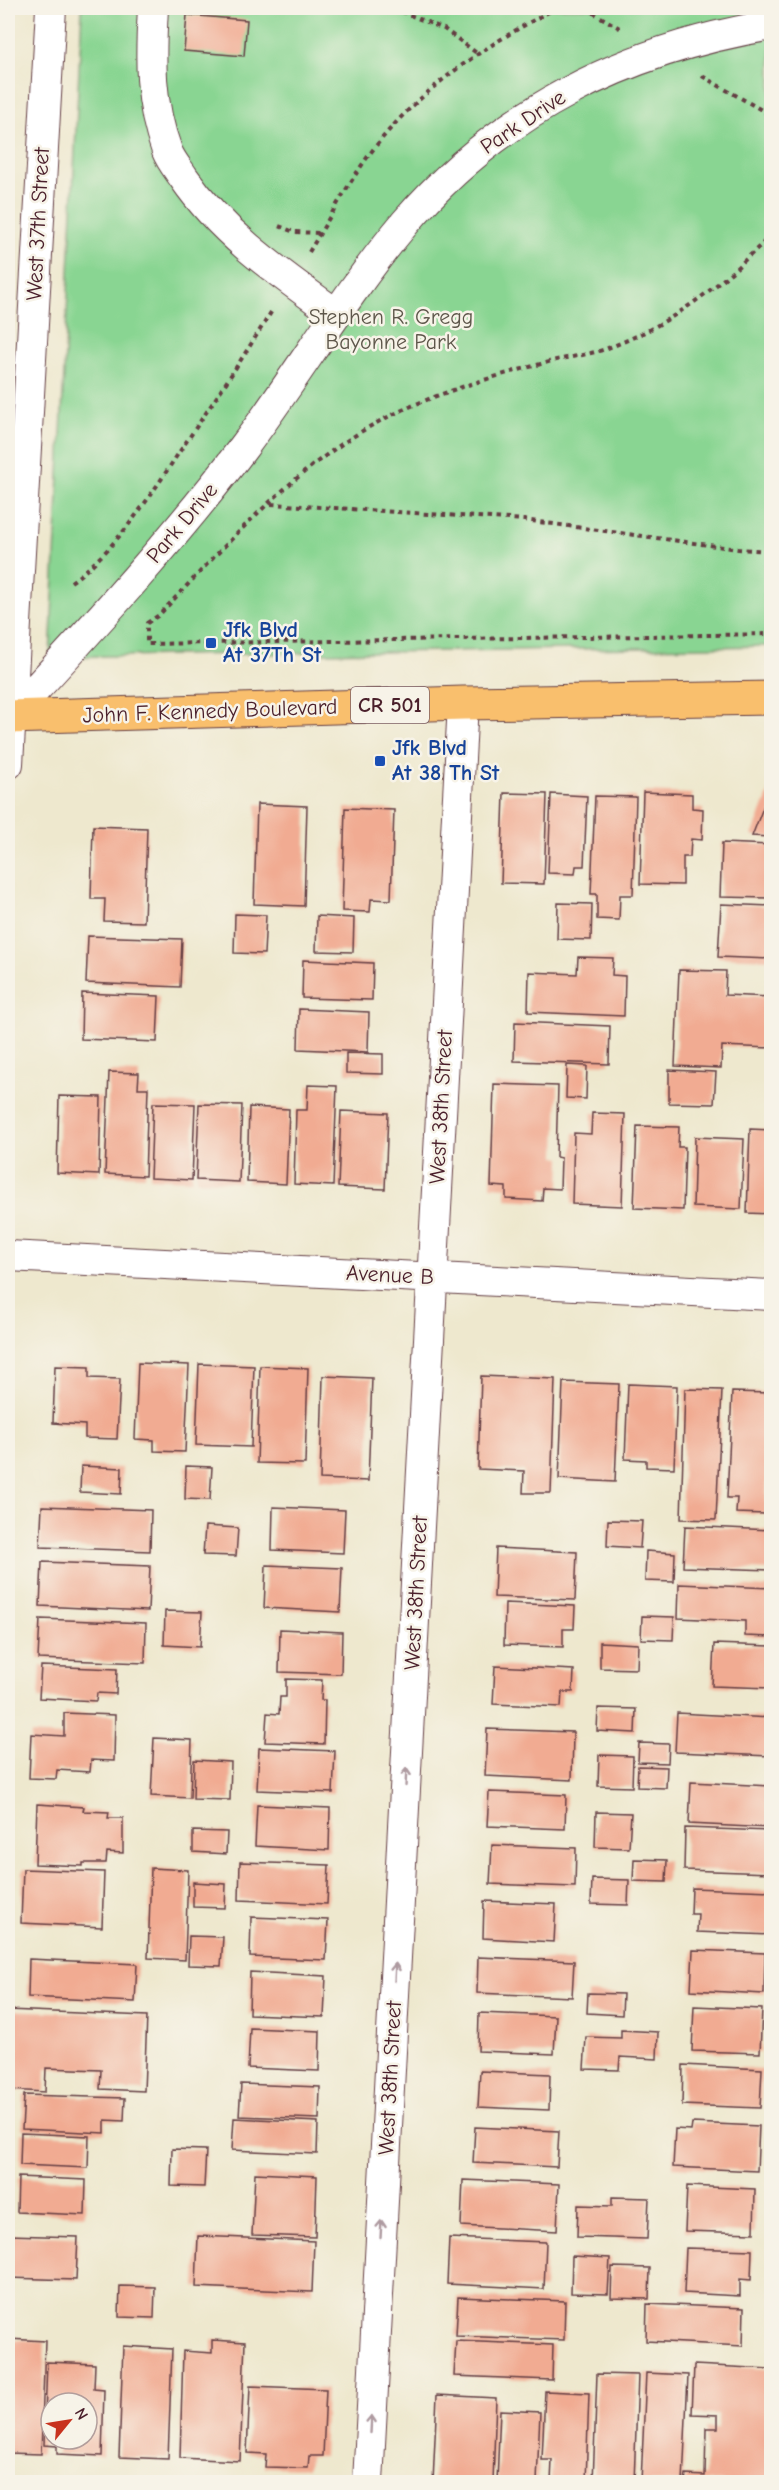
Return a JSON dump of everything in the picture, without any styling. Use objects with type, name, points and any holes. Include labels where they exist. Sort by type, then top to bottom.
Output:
[{"type":"main road","name":"John F. Kennedy Boulevard","points":[[9,717],[463,703],[771,698]]},
{"type":"street","name":"West 37th Street","points":[[8,764],[51,8]]},
{"type":"street","points":[[153,8],[149,62],[156,114],[168,154],[196,196],[232,233],[336,314]]},
{"type":"street","name":"Park Drive","points":[[9,717],[126,591],[199,506],[251,437],[336,314],[405,223],[458,169],[512,126],[565,92],[627,62],[680,44],[771,25]]},
{"type":"street","name":"West 38th Street","points":[[368,2482],[463,703]]},
{"type":"street","name":"Avenue B","points":[[8,1256],[771,1295]]},
{"type":"path","points":[[393,8],[444,29],[478,54]]},
{"type":"path","points":[[272,222],[294,232],[321,233]]},
{"type":"path","points":[[771,234],[714,289],[681,313],[644,332],[603,349],[476,382],[389,416],[344,440],[308,468],[220,551],[159,615],[147,623],[147,644],[771,634]]},
{"type":"path","points":[[270,504],[524,520],[738,549],[771,550]]},
{"type":"green space","name":"Stephen R. Gregg Bayonne Park","points":[[82,8],[771,8],[771,646],[50,657]]},
{"type":"building","points":[[187,15],[247,20],[244,56],[184,51]]},
{"type":"building","points":[[771,787],[772,837],[752,836]]},
{"type":"building","points":[[643,792],[692,794],[692,808],[703,809],[702,840],[691,839],[690,857],[683,857],[683,885],[640,884]]},
{"type":"building","points":[[504,793],[547,794],[544,884],[501,883]]},
{"type":"building","points":[[551,794],[587,796],[584,866],[576,866],[575,874],[548,873]]},
{"type":"building","points":[[595,796],[636,797],[633,895],[620,895],[619,920],[597,919],[597,894],[591,894]]},
{"type":"building","points":[[257,804],[307,806],[304,906],[254,904]]},
{"type":"building","points":[[345,808],[394,810],[391,900],[371,899],[370,912],[342,911]]},
{"type":"building","points":[[93,826],[147,828],[144,922],[104,921],[105,899],[91,899]]},
{"type":"building","points":[[722,843],[772,845],[772,898],[720,897]]},
{"type":"building","points":[[558,903],[592,904],[591,940],[557,939]]},
{"type":"building","points":[[721,904],[772,906],[772,959],[718,957]]},
{"type":"building","points":[[235,914],[266,915],[264,954],[234,953]]},
{"type":"building","points":[[317,916],[354,918],[353,952],[316,951]]},
{"type":"building","points":[[88,936],[182,939],[180,987],[86,983]]},
{"type":"building","points":[[578,957],[613,958],[612,975],[625,976],[624,1016],[528,1012],[529,972],[577,974]]},
{"type":"building","points":[[303,960],[373,963],[372,1000],[302,998]]},
{"type":"building","points":[[679,970],[726,971],[725,995],[772,997],[772,1048],[722,1046],[721,1068],[675,1066]]},
{"type":"building","points":[[82,993],[159,996],[157,1042],[81,1039]]},
{"type":"building","points":[[299,1009],[369,1012],[368,1052],[298,1049]]},
{"type":"building","points":[[515,1022],[610,1026],[609,1064],[514,1061]]},
{"type":"building","points":[[346,1053],[383,1054],[383,1074],[346,1073]]},
{"type":"building","points":[[567,1065],[587,1066],[586,1099],[566,1098]]},
{"type":"building","points":[[669,1070],[716,1072],[714,1104],[669,1103]]},
{"type":"building","points":[[109,1072],[139,1073],[138,1088],[148,1088],[145,1176],[105,1174]]},
{"type":"building","points":[[494,1084],[558,1086],[556,1157],[561,1158],[560,1189],[543,1188],[542,1201],[506,1199],[506,1187],[491,1186]]},
{"type":"building","points":[[308,1085],[337,1086],[333,1186],[294,1184],[296,1110],[307,1110]]},
{"type":"building","points":[[59,1096],[101,1097],[99,1175],[57,1173]]},
{"type":"building","points":[[153,1103],[195,1104],[192,1180],[150,1178]]},
{"type":"building","points":[[199,1104],[242,1105],[239,1182],[196,1180]]},
{"type":"building","points":[[249,1107],[289,1109],[286,1184],[247,1182]]},
{"type":"building","points":[[341,1111],[388,1113],[385,1189],[338,1187]]},
{"type":"building","points":[[592,1113],[625,1114],[622,1206],[572,1204],[574,1133],[591,1134]]},
{"type":"building","points":[[637,1126],[679,1127],[678,1147],[685,1147],[683,1210],[634,1208]]},
{"type":"building","points":[[750,1129],[772,1130],[772,1214],[747,1213]]},
{"type":"building","points":[[695,1137],[744,1139],[741,1209],[693,1207]]},
{"type":"building","points":[[138,1363],[189,1365],[185,1452],[154,1451],[154,1440],[135,1439]]},
{"type":"building","points":[[199,1364],[254,1366],[251,1447],[196,1445]]},
{"type":"building","points":[[55,1366],[89,1367],[89,1378],[120,1379],[117,1439],[85,1438],[85,1425],[53,1423]]},
{"type":"building","points":[[260,1366],[308,1368],[305,1464],[257,1463]]},
{"type":"building","points":[[323,1376],[372,1378],[368,1481],[320,1479]]},
{"type":"building","points":[[481,1376],[555,1379],[551,1493],[523,1493],[524,1471],[478,1469]]},
{"type":"building","points":[[563,1382],[619,1384],[615,1482],[559,1479]]},
{"type":"building","points":[[628,1384],[677,1386],[674,1468],[646,1467],[646,1460],[625,1459]]},
{"type":"building","points":[[685,1389],[722,1390],[716,1520],[681,1519]]},
{"type":"building","points":[[732,1392],[770,1393],[766,1514],[736,1513],[737,1498],[727,1498]]},
{"type":"building","points":[[81,1466],[122,1468],[121,1494],[80,1492]]},
{"type":"building","points":[[186,1466],[212,1467],[210,1500],[185,1499]]},
{"type":"building","points":[[42,1506],[151,1510],[150,1551],[40,1547]]},
{"type":"building","points":[[273,1507],[345,1510],[343,1553],[272,1550]]},
{"type":"building","points":[[608,1520],[642,1521],[640,1548],[607,1546]]},
{"type":"building","points":[[205,1526],[238,1528],[236,1556],[203,1555]]},
{"type":"building","points":[[685,1526],[772,1530],[772,1570],[683,1567]]},
{"type":"building","points":[[496,1548],[577,1552],[575,1600],[494,1597]]},
{"type":"building","points":[[646,1551],[675,1553],[674,1582],[645,1581]]},
{"type":"building","points":[[42,1562],[150,1566],[148,1611],[40,1606]]},
{"type":"building","points":[[266,1565],[342,1568],[340,1612],[264,1608]]},
{"type":"building","points":[[679,1584],[772,1588],[772,1637],[745,1636],[745,1621],[678,1618]]},
{"type":"building","points":[[505,1603],[575,1606],[574,1629],[563,1629],[563,1647],[504,1645]]},
{"type":"building","points":[[165,1611],[202,1612],[200,1647],[164,1645]]},
{"type":"building","points":[[642,1616],[674,1617],[673,1640],[641,1639]]},
{"type":"building","points":[[40,1619],[146,1623],[145,1663],[38,1659]]},
{"type":"building","points":[[280,1629],[342,1632],[341,1674],[279,1672]]},
{"type":"building","points":[[600,1642],[638,1644],[637,1669],[600,1668]]},
{"type":"building","points":[[714,1644],[772,1646],[772,1688],[712,1686]]},
{"type":"building","points":[[41,1666],[117,1669],[116,1694],[97,1693],[96,1701],[39,1698]]},
{"type":"building","points":[[495,1666],[574,1670],[573,1692],[562,1692],[561,1707],[493,1704]]},
{"type":"building","points":[[286,1679],[322,1680],[321,1700],[325,1700],[324,1744],[265,1742],[267,1713],[279,1714],[280,1697],[286,1697]]},
{"type":"building","points":[[598,1708],[636,1709],[635,1733],[597,1731]]},
{"type":"building","points":[[64,1713],[115,1715],[114,1761],[91,1760],[90,1772],[57,1770],[56,1779],[29,1778],[31,1734],[64,1736]]},
{"type":"building","points":[[677,1713],[772,1718],[772,1756],[675,1752]]},
{"type":"building","points":[[487,1729],[573,1732],[572,1780],[485,1776]]},
{"type":"building","points":[[154,1738],[192,1740],[190,1798],[151,1796]]},
{"type":"building","points":[[639,1743],[669,1744],[668,1763],[638,1762]]},
{"type":"building","points":[[259,1748],[335,1751],[333,1793],[257,1790]]},
{"type":"building","points":[[599,1755],[633,1756],[632,1787],[598,1786]]},
{"type":"building","points":[[194,1760],[231,1762],[230,1800],[193,1799]]},
{"type":"building","points":[[638,1766],[667,1767],[666,1788],[637,1787]]},
{"type":"building","points":[[691,1782],[772,1786],[772,1828],[689,1824]]},
{"type":"building","points":[[489,1792],[566,1795],[565,1829],[487,1826]]},
{"type":"building","points":[[37,1804],[84,1807],[83,1811],[109,1812],[108,1818],[123,1818],[123,1853],[107,1852],[106,1863],[83,1863],[83,1866],[35,1864]]},
{"type":"building","points":[[257,1805],[330,1808],[329,1850],[255,1846]]},
{"type":"building","points":[[596,1812],[631,1813],[629,1848],[595,1847]]},
{"type":"building","points":[[685,1828],[772,1831],[772,1873],[684,1870]]},
{"type":"building","points":[[193,1831],[227,1832],[226,1854],[193,1852]]},
{"type":"building","points":[[492,1845],[576,1848],[575,1887],[490,1884]]},
{"type":"building","points":[[634,1859],[667,1860],[666,1882],[633,1881]]},
{"type":"building","points":[[240,1862],[329,1865],[327,1904],[239,1900]]},
{"type":"building","points":[[151,1868],[188,1870],[185,1960],[148,1958]]},
{"type":"building","points":[[23,1869],[104,1872],[102,1927],[21,1923]]},
{"type":"building","points":[[592,1879],[629,1880],[628,1905],[591,1904]]},
{"type":"building","points":[[193,1882],[226,1884],[225,1908],[193,1907]]},
{"type":"building","points":[[692,1888],[772,1891],[772,1935],[697,1932],[698,1914],[691,1914]]},
{"type":"building","points":[[484,1901],[556,1904],[554,1942],[483,1938]]},
{"type":"building","points":[[251,1917],[328,1920],[326,1960],[250,1957]]},
{"type":"building","points":[[189,1936],[223,1937],[221,1966],[188,1965]]},
{"type":"building","points":[[693,1950],[765,1953],[764,1994],[691,1990]]},
{"type":"building","points":[[478,1957],[574,1961],[572,1997],[477,1993]]},
{"type":"building","points":[[29,1959],[137,1964],[135,2002],[28,1997]]},
{"type":"building","points":[[250,1972],[326,1976],[324,2017],[249,2014]]},
{"type":"building","points":[[588,1993],[623,1994],[622,2015],[587,2013]]},
{"type":"building","points":[[694,2006],[762,2009],[760,2053],[692,2051]]},
{"type":"building","points":[[8,2010],[147,2016],[144,2091],[100,2089],[101,2070],[46,2068],[45,2092],[8,2090]]},
{"type":"building","points":[[479,2013],[556,2016],[554,2054],[478,2051]]},
{"type":"building","points":[[250,2028],[320,2031],[319,2071],[248,2068]]},
{"type":"building","points":[[621,2030],[658,2032],[657,2059],[620,2057],[619,2070],[584,2069],[586,2037],[621,2038]]},
{"type":"building","points":[[683,2065],[762,2069],[760,2108],[682,2105]]},
{"type":"building","points":[[480,2071],[550,2074],[549,2110],[478,2107]]},
{"type":"building","points":[[241,2084],[320,2087],[319,2119],[239,2116]]},
{"type":"building","points":[[24,2095],[125,2098],[124,2121],[105,2120],[105,2133],[22,2129]]},
{"type":"building","points":[[234,2118],[318,2122],[317,2154],[232,2150]]},
{"type":"building","points":[[692,2123],[759,2126],[757,2171],[673,2167],[675,2129],[691,2130]]},
{"type":"building","points":[[475,2127],[559,2131],[557,2167],[473,2163]]},
{"type":"building","points":[[21,2133],[89,2136],[88,2168],[20,2165]]},
{"type":"building","points":[[172,2149],[206,2150],[204,2187],[171,2186]]},
{"type":"building","points":[[255,2173],[317,2176],[315,2237],[252,2235]]},
{"type":"building","points":[[18,2177],[86,2180],[85,2215],[17,2212]]},
{"type":"building","points":[[463,2180],[559,2184],[557,2231],[461,2226]]},
{"type":"building","points":[[687,2186],[755,2189],[754,2233],[685,2231]]},
{"type":"building","points":[[612,2197],[649,2198],[647,2239],[577,2237],[578,2205],[612,2206]]},
{"type":"building","points":[[8,2235],[78,2237],[76,2280],[8,2278]]},
{"type":"building","points":[[198,2236],[314,2241],[312,2292],[196,2287]]},
{"type":"building","points":[[449,2238],[546,2242],[544,2289],[447,2284]]},
{"type":"building","points":[[686,2248],[752,2250],[751,2280],[740,2279],[740,2296],[684,2293]]},
{"type":"building","points":[[572,2256],[610,2258],[608,2294],[571,2293]]},
{"type":"building","points":[[612,2267],[650,2268],[649,2299],[611,2298]]},
{"type":"building","points":[[120,2286],[155,2287],[154,2318],[119,2317]]},
{"type":"building","points":[[458,2297],[565,2301],[564,2340],[456,2336]]},
{"type":"building","points":[[647,2304],[744,2308],[743,2346],[646,2341]]},
{"type":"building","points":[[8,2339],[45,2341],[43,2391],[39,2391],[39,2451],[41,2454],[8,2453]]},
{"type":"building","points":[[212,2340],[245,2342],[240,2461],[180,2458],[183,2351],[212,2353]]},
{"type":"building","points":[[456,2341],[553,2345],[552,2380],[454,2376]]},
{"type":"building","points":[[123,2346],[172,2349],[168,2459],[119,2457]]},
{"type":"building","points":[[47,2362],[95,2364],[94,2389],[104,2390],[102,2456],[57,2454],[57,2451],[99,2451],[99,2391],[46,2391]]},
{"type":"building","points":[[694,2365],[772,2369],[770,2482],[685,2482],[686,2475],[705,2476],[706,2428],[718,2428],[718,2415],[692,2414]]},
{"type":"building","points":[[646,2373],[688,2375],[683,2482],[641,2482]]},
{"type":"building","points":[[597,2374],[638,2375],[634,2482],[593,2482]]},
{"type":"building","points":[[250,2386],[326,2389],[323,2456],[309,2456],[308,2468],[265,2467],[266,2454],[247,2453]]},
{"type":"building","points":[[545,2391],[589,2393],[586,2482],[551,2482],[552,2460],[542,2460]]},
{"type":"building","points":[[437,2395],[496,2398],[493,2482],[433,2482]]},
{"type":"building","points":[[500,2410],[540,2412],[537,2482],[497,2482]]},
{"type":"place","name":"Jfk Blvd At 37Th St","points":[[211,643]]},
{"type":"place","name":"Jfk Blvd At 38 Th St","points":[[380,761]]}]
